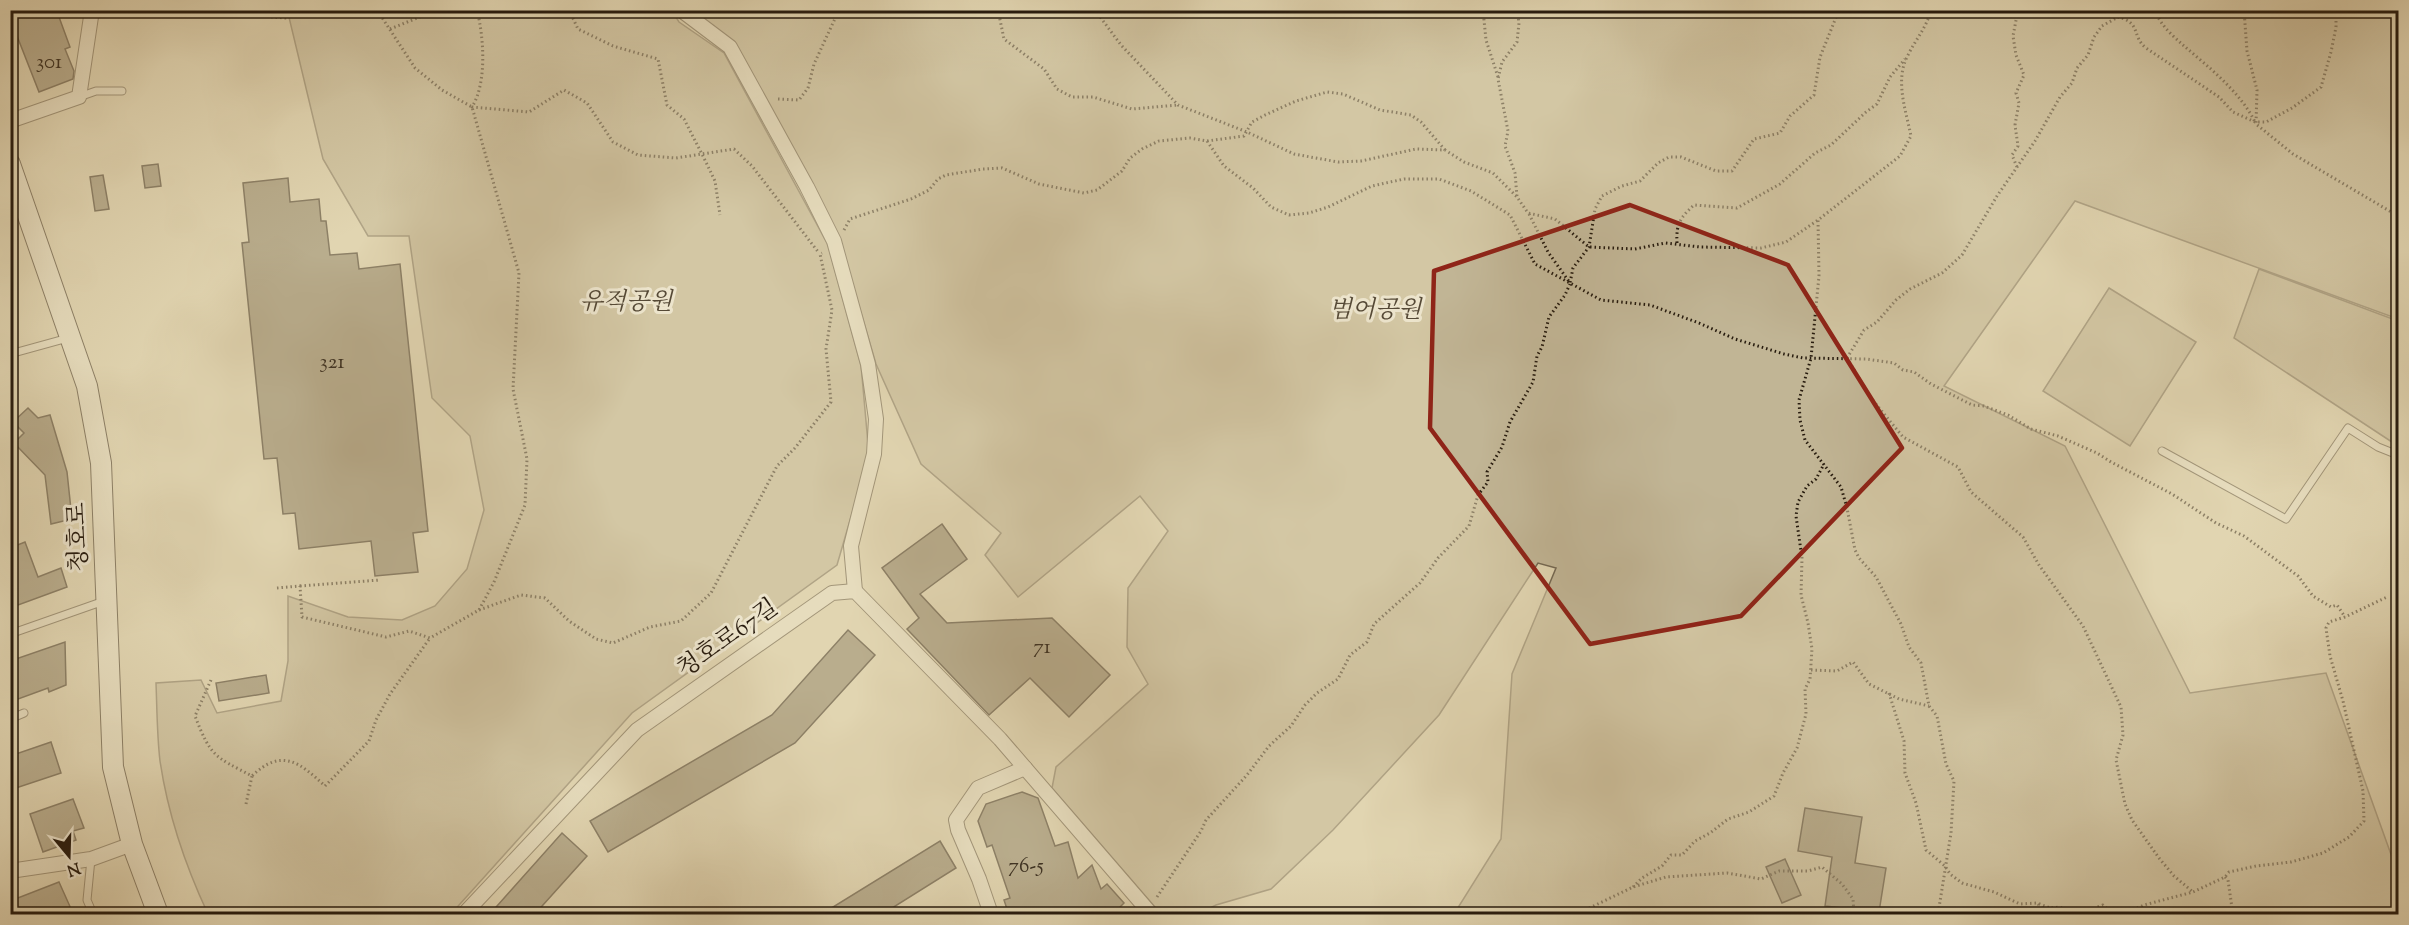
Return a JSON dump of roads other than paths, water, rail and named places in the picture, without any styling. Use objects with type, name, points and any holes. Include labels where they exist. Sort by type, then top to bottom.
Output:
[{"type":"main road","name":"청호로","points":[[10,164],[87,386],[101,463],[113,767],[132,844],[158,915]]},
{"type":"street","points":[[10,122],[80,97],[92,10]]},
{"type":"street","points":[[681,10],[730,47],[807,187],[835,246],[868,364],[876,419],[874,454],[851,546],[855,591],[1000,739],[1149,913]]},
{"type":"street","name":"청호로67길","points":[[464,915],[638,730],[832,593],[855,591]]},
{"type":"street","points":[[991,915],[956,820],[978,788],[1025,768]]},
{"type":"street","points":[[10,871],[91,859],[132,844]]},
{"type":"lane","points":[[80,97],[96,91],[122,91]]},
{"type":"lane","points":[[10,354],[71,337]]},
{"type":"lane","points":[[2162,450],[2286,519],[2348,428],[2378,447],[2398,455]]},
{"type":"lane","points":[[10,634],[107,600]]},
{"type":"lane","points":[[10,719],[24,713]]},
{"type":"lane","points":[[91,859],[87,900],[93,915]]},
{"type":"park label","name":"유적공원","points":[[626,303]]},
{"type":"park label","name":"범어공원","points":[[1375,311]]}]
